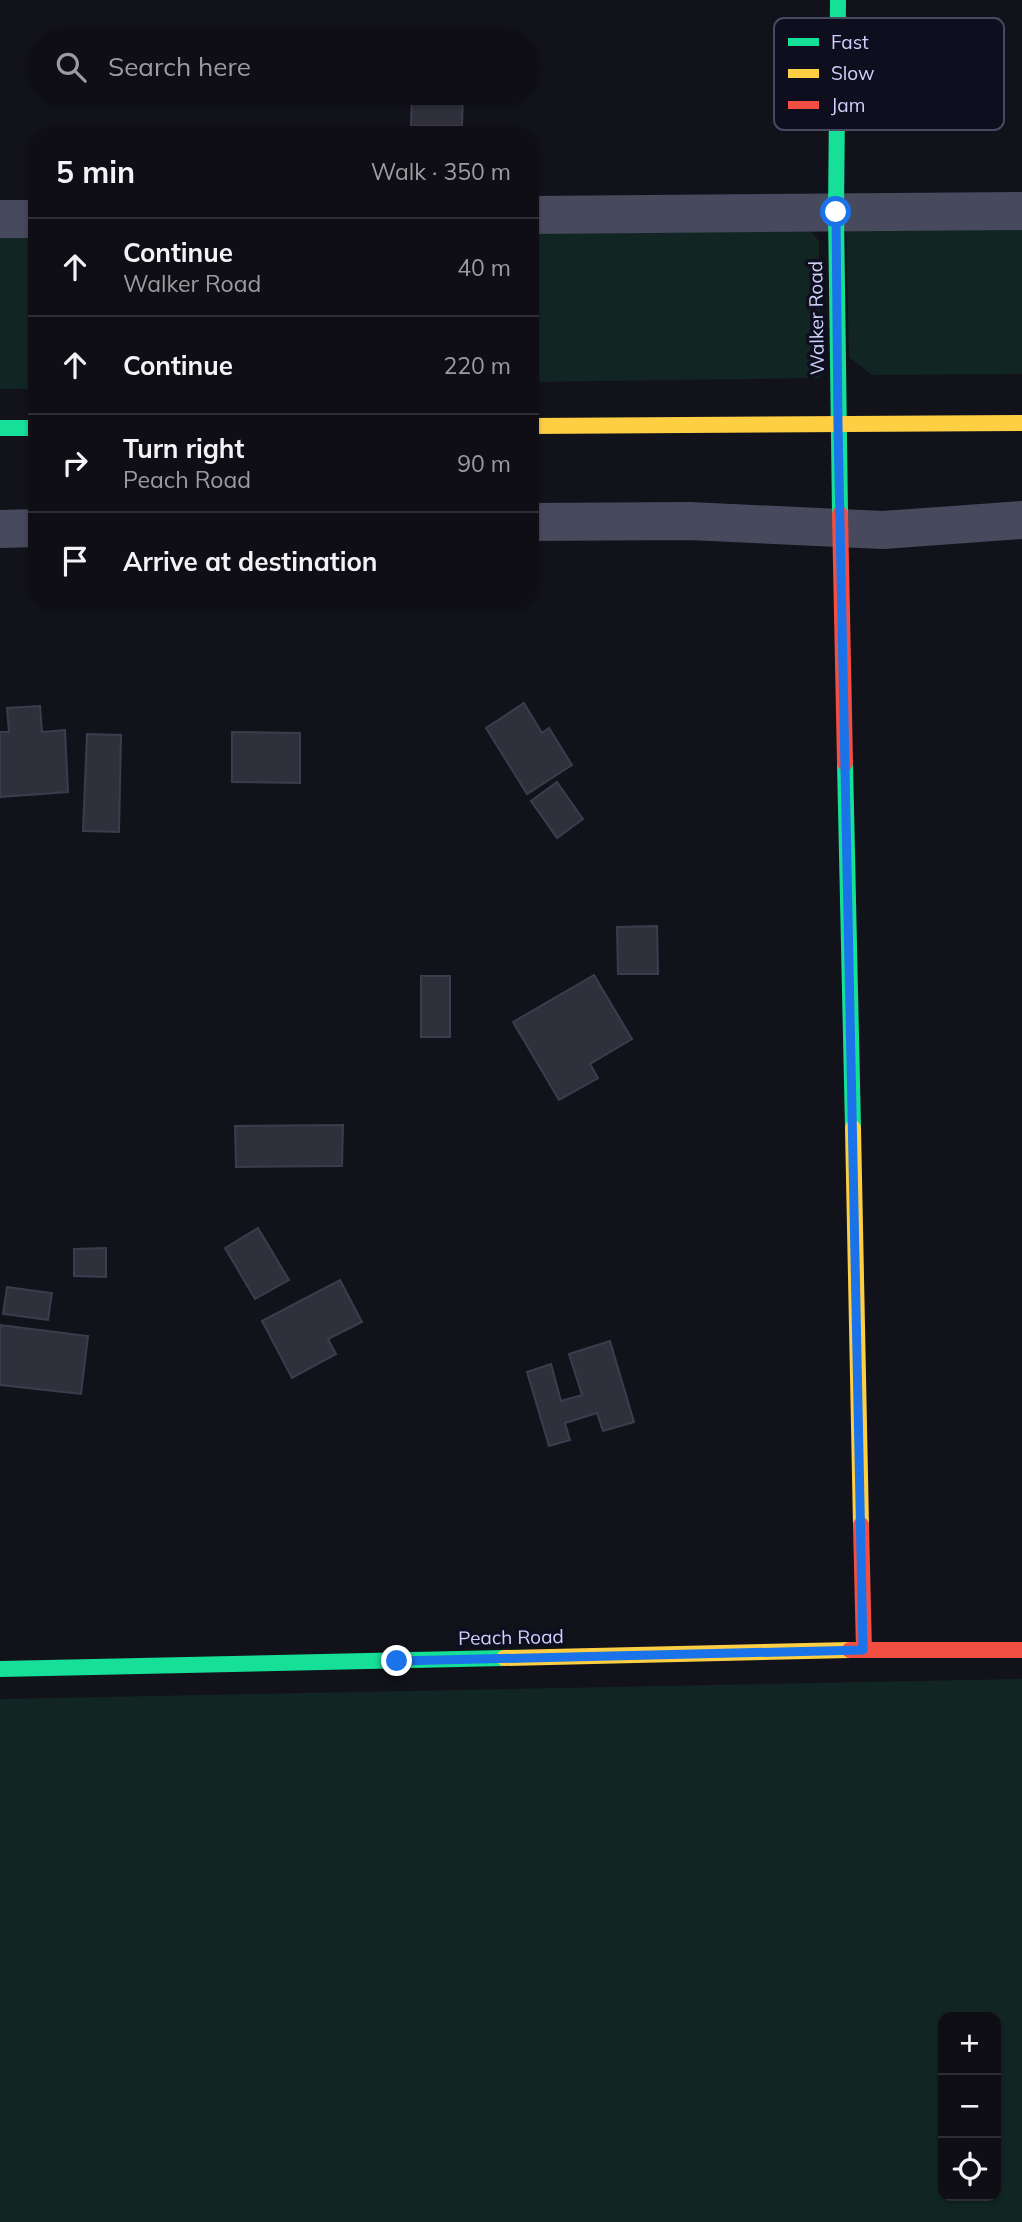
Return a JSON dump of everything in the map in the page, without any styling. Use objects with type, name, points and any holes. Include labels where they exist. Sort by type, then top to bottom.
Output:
[{"type":"main road","name":"Walker Road","points":[[838,0],[838,18]]},
{"type":"main road","name":"Walker Road","points":[[837,130],[838,425],[863,1650]]},
{"type":"main road","points":[[539,426],[1022,423]]},
{"type":"main road","points":[[0,428],[28,428]]},
{"type":"main road","name":"Peach Road","points":[[0,1669],[863,1650],[1022,1650]]},
{"type":"street","points":[[539,215],[1022,211]]},
{"type":"street","points":[[0,219],[28,219]]},
{"type":"street","points":[[539,522],[689,520],[840,529],[926,528],[1022,520]]},
{"type":"street","points":[[0,529],[28,528]]},
{"type":"green space","points":[[1022,221],[1022,374],[872,375],[849,357],[846,222]]},
{"type":"green space","points":[[806,226],[819,241],[820,378],[539,382],[539,228]]},
{"type":"green space","points":[[28,231],[28,389],[0,389],[0,232]]},
{"type":"green space","points":[[1022,1679],[1022,2222],[0,2222],[0,1699]]},
{"type":"building","points":[[412,105],[463,105],[462,126],[411,126]]},
{"type":"building","points":[[524,703],[542,733],[549,728],[572,765],[527,794],[486,728]]},
{"type":"building","points":[[40,706],[42,732],[65,730],[68,792],[0,797],[0,732],[9,732],[7,708]]},
{"type":"building","points":[[232,732],[300,733],[300,783],[232,782]]},
{"type":"building","points":[[87,734],[121,735],[119,832],[83,831]]},
{"type":"building","points":[[557,782],[583,819],[557,838],[531,801]]},
{"type":"building","points":[[657,926],[658,974],[618,974],[617,927]]},
{"type":"building","points":[[594,975],[632,1039],[590,1064],[598,1078],[559,1100],[513,1022]]},
{"type":"building","points":[[421,976],[450,976],[450,1037],[421,1037]]},
{"type":"building","points":[[343,1125],[342,1166],[236,1167],[235,1126]]},
{"type":"building","points":[[258,1228],[289,1280],[255,1299],[225,1248]]},
{"type":"building","points":[[106,1248],[106,1277],[74,1276],[74,1249]]},
{"type":"building","points":[[340,1280],[362,1322],[328,1339],[336,1354],[292,1378],[262,1321]]},
{"type":"building","points":[[7,1287],[52,1293],[48,1320],[3,1314]]},
{"type":"building","points":[[0,1325],[88,1336],[81,1394],[0,1385]]},
{"type":"building","points":[[610,1341],[634,1422],[603,1431],[597,1413],[565,1423],[570,1440],[549,1446],[527,1372],[551,1364],[561,1401],[582,1395],[569,1354]]},
{"type":"traffic: fast","points":[[838,0],[838,18]]},
{"type":"traffic: fast","points":[[837,130],[840,514]]},
{"type":"traffic: fast","points":[[0,428],[28,428]]},
{"type":"traffic: fast","points":[[845,763],[853,1128]]},
{"type":"traffic: fast","points":[[0,1669],[504,1658]]},
{"type":"traffic: slow","points":[[539,426],[1022,423]]},
{"type":"traffic: slow","points":[[853,1128],[861,1525]]},
{"type":"traffic: slow","points":[[504,1658],[850,1650]]},
{"type":"traffic: jam","points":[[840,514],[845,763]]},
{"type":"traffic: jam","points":[[861,1525],[864,1650]]},
{"type":"traffic: jam","points":[[850,1650],[1022,1650]]},
{"type":"route","points":[[397,1661],[863,1650],[836,212]]}]
